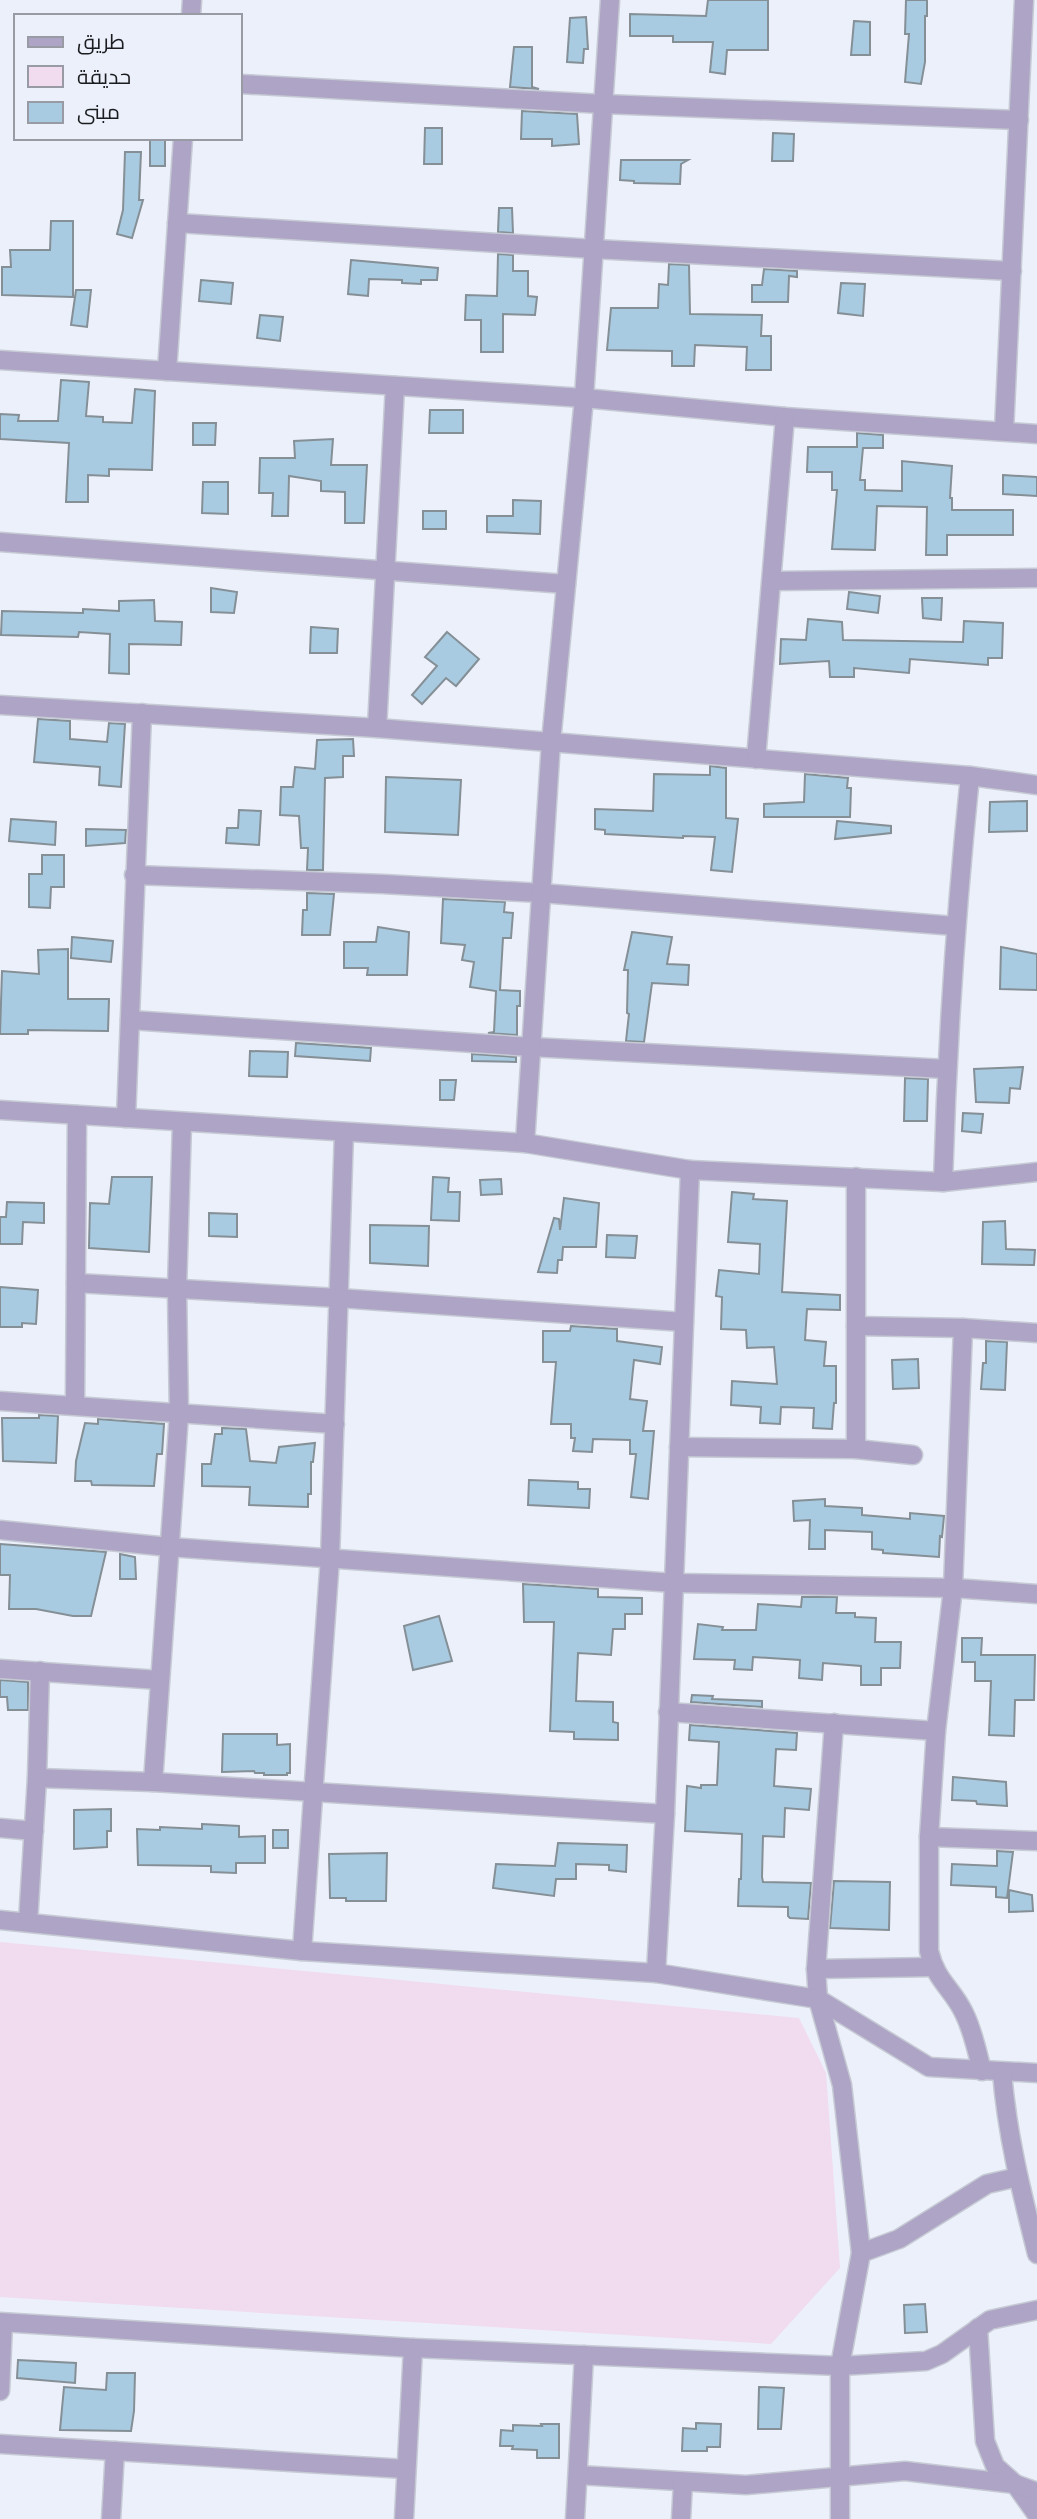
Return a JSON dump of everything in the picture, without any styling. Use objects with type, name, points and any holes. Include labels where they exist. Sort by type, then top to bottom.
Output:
[{"type":"street","points":[[525,1143],[551,742],[584,398],[610,0]]},
{"type":"street","points":[[1004,431],[1024,0]]},
{"type":"street","points":[[242,84],[603,104],[1019,120]]},
{"type":"street","points":[[167,371],[183,140]]},
{"type":"street","points":[[177,223],[1012,271]]},
{"type":"street","points":[[0,360],[584,398],[785,417],[1037,434]]},
{"type":"street","points":[[377,728],[395,386]]},
{"type":"street","points":[[756,759],[785,417]]},
{"type":"street","points":[[0,542],[566,584]]},
{"type":"street","points":[[772,581],[1037,578]]},
{"type":"street","points":[[0,705],[377,728],[970,776],[1037,785]]},
{"type":"street","points":[[126,1118],[142,713]]},
{"type":"street","points":[[943,1182],[946,1069],[955,926],[970,776]]},
{"type":"street","points":[[134,875],[541,893],[955,926]]},
{"type":"street","points":[[130,1020],[946,1069]]},
{"type":"street","points":[[0,1111],[525,1143],[690,1170],[943,1182],[1037,1172]]},
{"type":"street","points":[[75,1404],[77,1115]]},
{"type":"street","points":[[153,1782],[179,1414],[177,1289],[182,1122]]},
{"type":"street","points":[[302,1951],[330,1558],[344,1132]]},
{"type":"street","points":[[656,1973],[665,1814],[690,1170]]},
{"type":"street","points":[[856,1177],[856,1449]]},
{"type":"street","points":[[76,1283],[684,1322]]},
{"type":"street","points":[[856,1326],[964,1328],[1037,1333]]},
{"type":"street","points":[[964,1328],[953,1588],[936,1731],[929,1837],[929,1951],[933,1967],[964,2011],[974,2036],[982,2071]]},
{"type":"street","points":[[0,1401],[75,1404],[335,1424]]},
{"type":"street","points":[[679,1447],[856,1449],[913,1455]]},
{"type":"street","points":[[0,1530],[169,1548],[674,1583],[953,1588],[1037,1594]]},
{"type":"street","points":[[0,1669],[159,1680]]},
{"type":"street","points":[[28,1922],[37,1778],[40,1671]]},
{"type":"street","points":[[668,1712],[936,1731]]},
{"type":"street","points":[[834,1723],[816,1969],[818,1999],[842,2085],[861,2253],[840,2366],[841,2519]]},
{"type":"street","points":[[37,1778],[153,1782],[665,1814]]},
{"type":"street","points":[[0,1828],[34,1831]]},
{"type":"street","points":[[929,1837],[1037,1841]]},
{"type":"street","points":[[0,1920],[302,1951],[656,1973],[818,1999],[929,2067],[1037,2073]]},
{"type":"street","points":[[816,1969],[933,1967]]},
{"type":"street","points":[[1002,2072],[1005,2113],[1018,2177],[1031,2202],[1037,2254]]},
{"type":"street","points":[[861,2253],[899,2239],[987,2184],[1018,2177]]},
{"type":"street","points":[[0,2391],[2,2323],[413,2348],[840,2366],[926,2361],[942,2354],[990,2320],[1037,2310]]},
{"type":"street","points":[[978,2328],[985,2441],[995,2466],[1015,2484],[1037,2515]]},
{"type":"street","points":[[404,2519],[413,2348]]},
{"type":"street","points":[[575,2519],[584,2355]]},
{"type":"street","points":[[0,2444],[405,2469]]},
{"type":"street","points":[[111,2519],[115,2451]]},
{"type":"street","points":[[578,2475],[746,2485],[905,2472],[1015,2484],[1037,2492]]},
{"type":"street","points":[[681,2519],[683,2482]]},
{"type":"green space","points":[[0,1942],[799,2018],[826,2073],[840,2268],[771,2344],[0,2297]]},
{"type":"building","points":[[708,0],[768,0],[768,50],[727,50],[725,74],[710,72],[713,42],[673,42],[673,36],[630,36],[630,14],[706,16]]},
{"type":"building","points":[[906,0],[927,0],[925,62],[921,84],[905,82],[909,34],[905,34]]},
{"type":"building","points":[[586,17],[588,49],[584,49],[583,63],[567,62],[570,18]]},
{"type":"building","points":[[854,21],[870,22],[870,55],[851,55]]},
{"type":"building","points":[[514,47],[532,47],[532,87],[539,89],[510,87]]},
{"type":"building","points":[[522,111],[577,114],[579,144],[552,146],[552,139],[521,139]]},
{"type":"building","points":[[425,128],[442,128],[442,164],[424,164]]},
{"type":"building","points":[[773,133],[794,134],[793,161],[772,161]]},
{"type":"building","points":[[150,140],[165,140],[165,166],[150,166]]},
{"type":"building","points":[[125,152],[141,152],[139,200],[143,200],[132,238],[117,234],[123,210]]},
{"type":"building","points":[[621,160],[688,160],[681,164],[680,184],[620,180]]},
{"type":"building","points":[[499,208],[512,208],[513,233],[498,232]]},
{"type":"building","points":[[51,221],[73,221],[73,297],[2,295],[2,267],[11,267],[10,250],[50,250]]},
{"type":"building","points":[[498,254],[513,255],[513,271],[528,271],[528,296],[537,297],[535,315],[503,314],[503,352],[481,352],[481,320],[465,320],[466,295],[497,296]]},
{"type":"building","points":[[351,260],[438,268],[437,280],[421,280],[421,284],[402,283],[402,280],[369,279],[368,296],[348,294]]},
{"type":"building","points":[[669,264],[689,265],[690,314],[762,315],[761,336],[771,336],[771,370],[746,370],[747,347],[695,345],[694,366],[672,366],[672,351],[607,350],[611,308],[658,308],[659,284],[668,285]]},
{"type":"building","points":[[764,269],[797,271],[797,277],[789,276],[788,302],[752,302],[752,285],[762,285]]},
{"type":"building","points":[[201,280],[233,283],[231,304],[199,301]]},
{"type":"building","points":[[841,283],[865,284],[863,316],[838,313]]},
{"type":"building","points":[[76,290],[91,290],[87,327],[71,325]]},
{"type":"building","points":[[260,315],[283,317],[280,341],[257,338]]},
{"type":"building","points":[[61,380],[89,382],[86,416],[103,417],[103,422],[132,423],[135,389],[155,391],[152,470],[109,469],[109,476],[88,475],[88,502],[66,502],[69,443],[0,439],[0,414],[19,415],[18,421],[58,421]]},
{"type":"building","points":[[430,410],[463,410],[463,433],[429,433]]},
{"type":"building","points":[[193,423],[216,423],[215,445],[193,445]]},
{"type":"building","points":[[857,433],[883,435],[883,448],[863,448],[860,480],[865,480],[865,490],[902,491],[902,461],[952,466],[952,510],[1013,510],[1013,535],[947,535],[947,555],[926,555],[927,507],[877,506],[875,550],[832,549],[837,490],[832,490],[832,472],[807,472],[808,447],[857,447]]},
{"type":"building","points":[[333,439],[331,465],[367,465],[364,523],[345,523],[345,492],[321,491],[321,481],[289,476],[288,516],[272,516],[273,493],[259,493],[260,458],[295,458],[294,441]]},
{"type":"building","points":[[1003,475],[1037,477],[1037,496],[1003,494]]},
{"type":"building","points":[[203,482],[228,482],[228,514],[202,513]]},
{"type":"building","points":[[513,500],[541,501],[540,534],[487,532],[487,516],[513,516]]},
{"type":"building","points":[[423,511],[446,511],[446,529],[423,529]]},
{"type":"building","points":[[211,588],[237,592],[234,613],[211,612]]},
{"type":"building","points":[[849,592],[880,596],[878,613],[847,609]]},
{"type":"building","points":[[922,598],[942,598],[941,620],[923,618]]},
{"type":"building","points":[[154,600],[155,621],[182,622],[181,645],[129,644],[129,674],[109,673],[110,634],[79,632],[78,637],[1,635],[2,611],[119,611],[119,601]]},
{"type":"building","points":[[808,619],[842,622],[843,640],[963,642],[964,621],[1003,623],[1002,658],[988,658],[988,665],[910,659],[909,673],[854,668],[854,677],[830,677],[829,661],[780,664],[781,639],[806,640]]},
{"type":"building","points":[[311,627],[338,629],[337,653],[310,653]]},
{"type":"building","points":[[447,632],[479,659],[456,686],[446,678],[422,704],[412,695],[437,666],[425,657]]},
{"type":"building","points":[[38,719],[70,721],[70,739],[107,742],[109,723],[125,724],[121,787],[99,785],[100,767],[34,762]]},
{"type":"building","points":[[353,739],[354,756],[343,756],[343,777],[325,778],[323,870],[307,870],[308,848],[301,848],[299,816],[280,815],[281,787],[293,787],[295,767],[315,769],[317,740]]},
{"type":"building","points":[[710,766],[726,768],[726,818],[738,819],[732,872],[711,870],[715,837],[605,834],[605,830],[595,829],[595,809],[653,811],[654,774],[710,775]]},
{"type":"building","points":[[805,774],[848,778],[847,788],[851,788],[850,817],[764,817],[764,804],[804,802]]},
{"type":"building","points":[[386,777],[461,780],[458,835],[385,832]]},
{"type":"building","points":[[1027,801],[1027,831],[989,832],[990,802]]},
{"type":"building","points":[[239,810],[261,811],[259,845],[226,843],[227,828],[238,828]]},
{"type":"building","points":[[11,819],[56,822],[55,845],[9,841]]},
{"type":"building","points":[[837,821],[891,826],[891,833],[835,839]]},
{"type":"building","points":[[86,829],[126,830],[125,843],[86,846]]},
{"type":"building","points":[[42,855],[64,855],[64,887],[51,887],[50,908],[29,907],[29,874],[42,874]]},
{"type":"building","points":[[307,893],[334,894],[330,935],[302,935]]},
{"type":"building","points":[[443,899],[505,902],[504,912],[513,913],[511,938],[503,938],[500,990],[520,991],[517,1035],[488,1033],[494,1032],[496,991],[470,987],[474,962],[462,960],[465,945],[441,943]]},
{"type":"building","points":[[378,927],[409,932],[407,975],[367,975],[368,968],[344,968],[344,942],[376,942]]},
{"type":"building","points":[[632,932],[672,937],[667,964],[689,965],[688,985],[652,983],[644,1042],[626,1041],[629,1014],[628,970],[624,970]]},
{"type":"building","points":[[72,937],[113,941],[111,962],[71,958]]},
{"type":"building","points":[[1001,947],[1037,954],[1037,990],[1000,989]]},
{"type":"building","points":[[68,949],[68,999],[109,999],[108,1031],[28,1030],[28,1034],[0,1034],[2,971],[39,974],[38,950]]},
{"type":"building","points":[[296,1043],[371,1048],[370,1061],[295,1056]]},
{"type":"building","points":[[250,1051],[288,1052],[287,1077],[249,1076]]},
{"type":"building","points":[[472,1054],[516,1057],[516,1062],[472,1061]]},
{"type":"building","points":[[1023,1067],[1020,1089],[1010,1088],[1009,1103],[976,1102],[974,1069]]},
{"type":"building","points":[[905,1078],[928,1079],[927,1121],[904,1121]]},
{"type":"building","points":[[440,1080],[456,1080],[454,1100],[440,1100]]},
{"type":"building","points":[[963,1113],[983,1114],[981,1133],[962,1131]]},
{"type":"building","points":[[112,1177],[152,1177],[149,1252],[89,1248],[90,1203],[109,1204]]},
{"type":"building","points":[[433,1177],[449,1178],[448,1192],[460,1192],[459,1221],[431,1220]]},
{"type":"building","points":[[501,1179],[502,1194],[481,1195],[480,1180]]},
{"type":"building","points":[[732,1192],[754,1194],[753,1199],[787,1201],[782,1292],[840,1295],[840,1310],[807,1309],[805,1340],[826,1342],[824,1366],[836,1366],[836,1403],[832,1429],[813,1428],[814,1408],[781,1407],[780,1424],[760,1423],[761,1407],[731,1405],[732,1381],[777,1384],[774,1347],[747,1348],[746,1330],[721,1329],[722,1297],[716,1296],[719,1270],[759,1274],[760,1244],[728,1242]]},
{"type":"building","points":[[564,1198],[599,1203],[596,1247],[563,1247],[557,1273],[538,1272],[554,1218],[559,1219],[560,1230]]},
{"type":"building","points":[[7,1202],[44,1203],[44,1223],[23,1222],[22,1244],[0,1244],[0,1217],[6,1217]]},
{"type":"building","points":[[209,1213],[237,1214],[237,1237],[209,1236]]},
{"type":"building","points":[[1005,1221],[1006,1249],[1035,1250],[1034,1265],[982,1264],[983,1222]]},
{"type":"building","points":[[370,1225],[429,1226],[428,1266],[370,1263]]},
{"type":"building","points":[[607,1235],[637,1236],[635,1258],[606,1257]]},
{"type":"building","points":[[0,1287],[38,1290],[36,1324],[22,1323],[22,1327],[0,1327]]},
{"type":"building","points":[[571,1326],[617,1329],[617,1341],[662,1347],[660,1364],[634,1360],[630,1399],[647,1401],[643,1431],[654,1431],[648,1499],[631,1497],[636,1454],[630,1454],[630,1440],[593,1439],[592,1452],[573,1451],[575,1438],[571,1438],[571,1424],[551,1424],[556,1362],[543,1362],[543,1331],[570,1331]]},
{"type":"building","points":[[986,1341],[1007,1342],[1005,1390],[981,1389],[983,1363],[986,1363]]},
{"type":"building","points":[[918,1359],[919,1388],[893,1389],[892,1360]]},
{"type":"building","points":[[39,1415],[58,1416],[56,1463],[3,1461],[2,1418],[39,1418]]},
{"type":"building","points":[[98,1419],[164,1424],[162,1454],[157,1454],[154,1486],[92,1485],[91,1481],[75,1481],[76,1461],[85,1423],[98,1424]]},
{"type":"building","points":[[222,1428],[246,1429],[250,1461],[276,1463],[279,1447],[315,1443],[308,1507],[249,1505],[250,1487],[202,1486],[202,1464],[211,1464],[215,1434],[222,1434]]},
{"type":"building","points":[[529,1480],[578,1482],[578,1489],[590,1489],[589,1508],[528,1505]]},
{"type":"building","points":[[825,1499],[825,1506],[862,1508],[862,1515],[910,1519],[910,1513],[944,1516],[939,1557],[883,1553],[883,1550],[872,1549],[872,1532],[825,1530],[825,1549],[809,1549],[810,1520],[794,1521],[793,1501]]},
{"type":"building","points":[[0,1544],[106,1552],[91,1616],[73,1616],[36,1609],[9,1609],[10,1575],[0,1575]]},
{"type":"building","points":[[120,1554],[135,1557],[136,1579],[120,1579]]},
{"type":"building","points":[[523,1584],[598,1589],[598,1597],[642,1598],[642,1614],[625,1614],[625,1629],[613,1629],[611,1655],[578,1653],[576,1701],[613,1702],[613,1722],[618,1723],[618,1740],[574,1739],[574,1732],[550,1731],[554,1622],[524,1622]]},
{"type":"building","points":[[802,1597],[837,1597],[836,1613],[855,1613],[855,1617],[876,1618],[875,1642],[901,1642],[900,1668],[881,1668],[881,1685],[861,1685],[861,1666],[823,1663],[822,1680],[799,1678],[800,1660],[753,1657],[752,1670],[734,1669],[735,1660],[694,1659],[698,1624],[723,1627],[722,1630],[756,1630],[758,1604],[801,1607]]},
{"type":"building","points":[[439,1616],[452,1661],[413,1670],[404,1626]]},
{"type":"building","points":[[962,1638],[982,1638],[981,1655],[1035,1655],[1034,1700],[1015,1700],[1014,1736],[989,1735],[991,1681],[975,1681],[975,1662],[962,1662]]},
{"type":"building","points":[[0,1680],[28,1682],[28,1710],[8,1710],[7,1697],[0,1697]]},
{"type":"building","points":[[692,1695],[713,1696],[712,1699],[762,1701],[762,1707],[691,1702]]},
{"type":"building","points":[[690,1725],[797,1733],[796,1750],[776,1749],[774,1786],[811,1789],[809,1810],[785,1808],[784,1837],[763,1836],[762,1877],[763,1882],[811,1883],[808,1919],[790,1918],[788,1907],[738,1906],[742,1834],[685,1831],[687,1786],[701,1788],[701,1785],[717,1785],[719,1742],[689,1740]]},
{"type":"building","points":[[223,1734],[277,1734],[277,1745],[290,1744],[290,1773],[264,1775],[254,1771],[222,1772]]},
{"type":"building","points":[[953,1777],[1006,1782],[1007,1806],[952,1800]]},
{"type":"building","points":[[111,1809],[111,1831],[107,1831],[107,1847],[74,1849],[74,1810]]},
{"type":"building","points":[[202,1824],[239,1826],[239,1837],[265,1836],[265,1863],[236,1863],[236,1873],[211,1872],[211,1866],[138,1865],[137,1829],[202,1829]]},
{"type":"building","points":[[273,1830],[288,1830],[288,1848],[273,1848]]},
{"type":"building","points":[[558,1843],[627,1845],[626,1872],[609,1870],[609,1865],[576,1864],[576,1879],[556,1879],[554,1896],[493,1888],[496,1864],[555,1866]]},
{"type":"building","points":[[997,1851],[1013,1852],[1007,1898],[996,1897],[996,1887],[951,1885],[952,1864],[997,1866]]},
{"type":"building","points":[[387,1853],[386,1901],[346,1901],[346,1898],[330,1898],[329,1854]]},
{"type":"building","points":[[834,1881],[890,1882],[889,1930],[830,1928]]},
{"type":"building","points":[[1009,1890],[1032,1895],[1033,1911],[1009,1912]]},
{"type":"building","points":[[925,2304],[927,2332],[905,2333],[904,2305]]},
{"type":"building","points":[[18,2360],[76,2363],[75,2383],[17,2378]]},
{"type":"building","points":[[107,2373],[135,2373],[131,2431],[60,2430],[64,2387],[106,2390]]},
{"type":"building","points":[[759,2387],[784,2388],[781,2429],[758,2429]]},
{"type":"building","points":[[696,2423],[721,2424],[720,2447],[707,2447],[707,2451],[682,2451],[683,2428],[696,2429]]},
{"type":"building","points":[[541,2424],[559,2424],[559,2458],[537,2458],[537,2450],[500,2446],[501,2430],[513,2431],[513,2425],[542,2426]]}]
